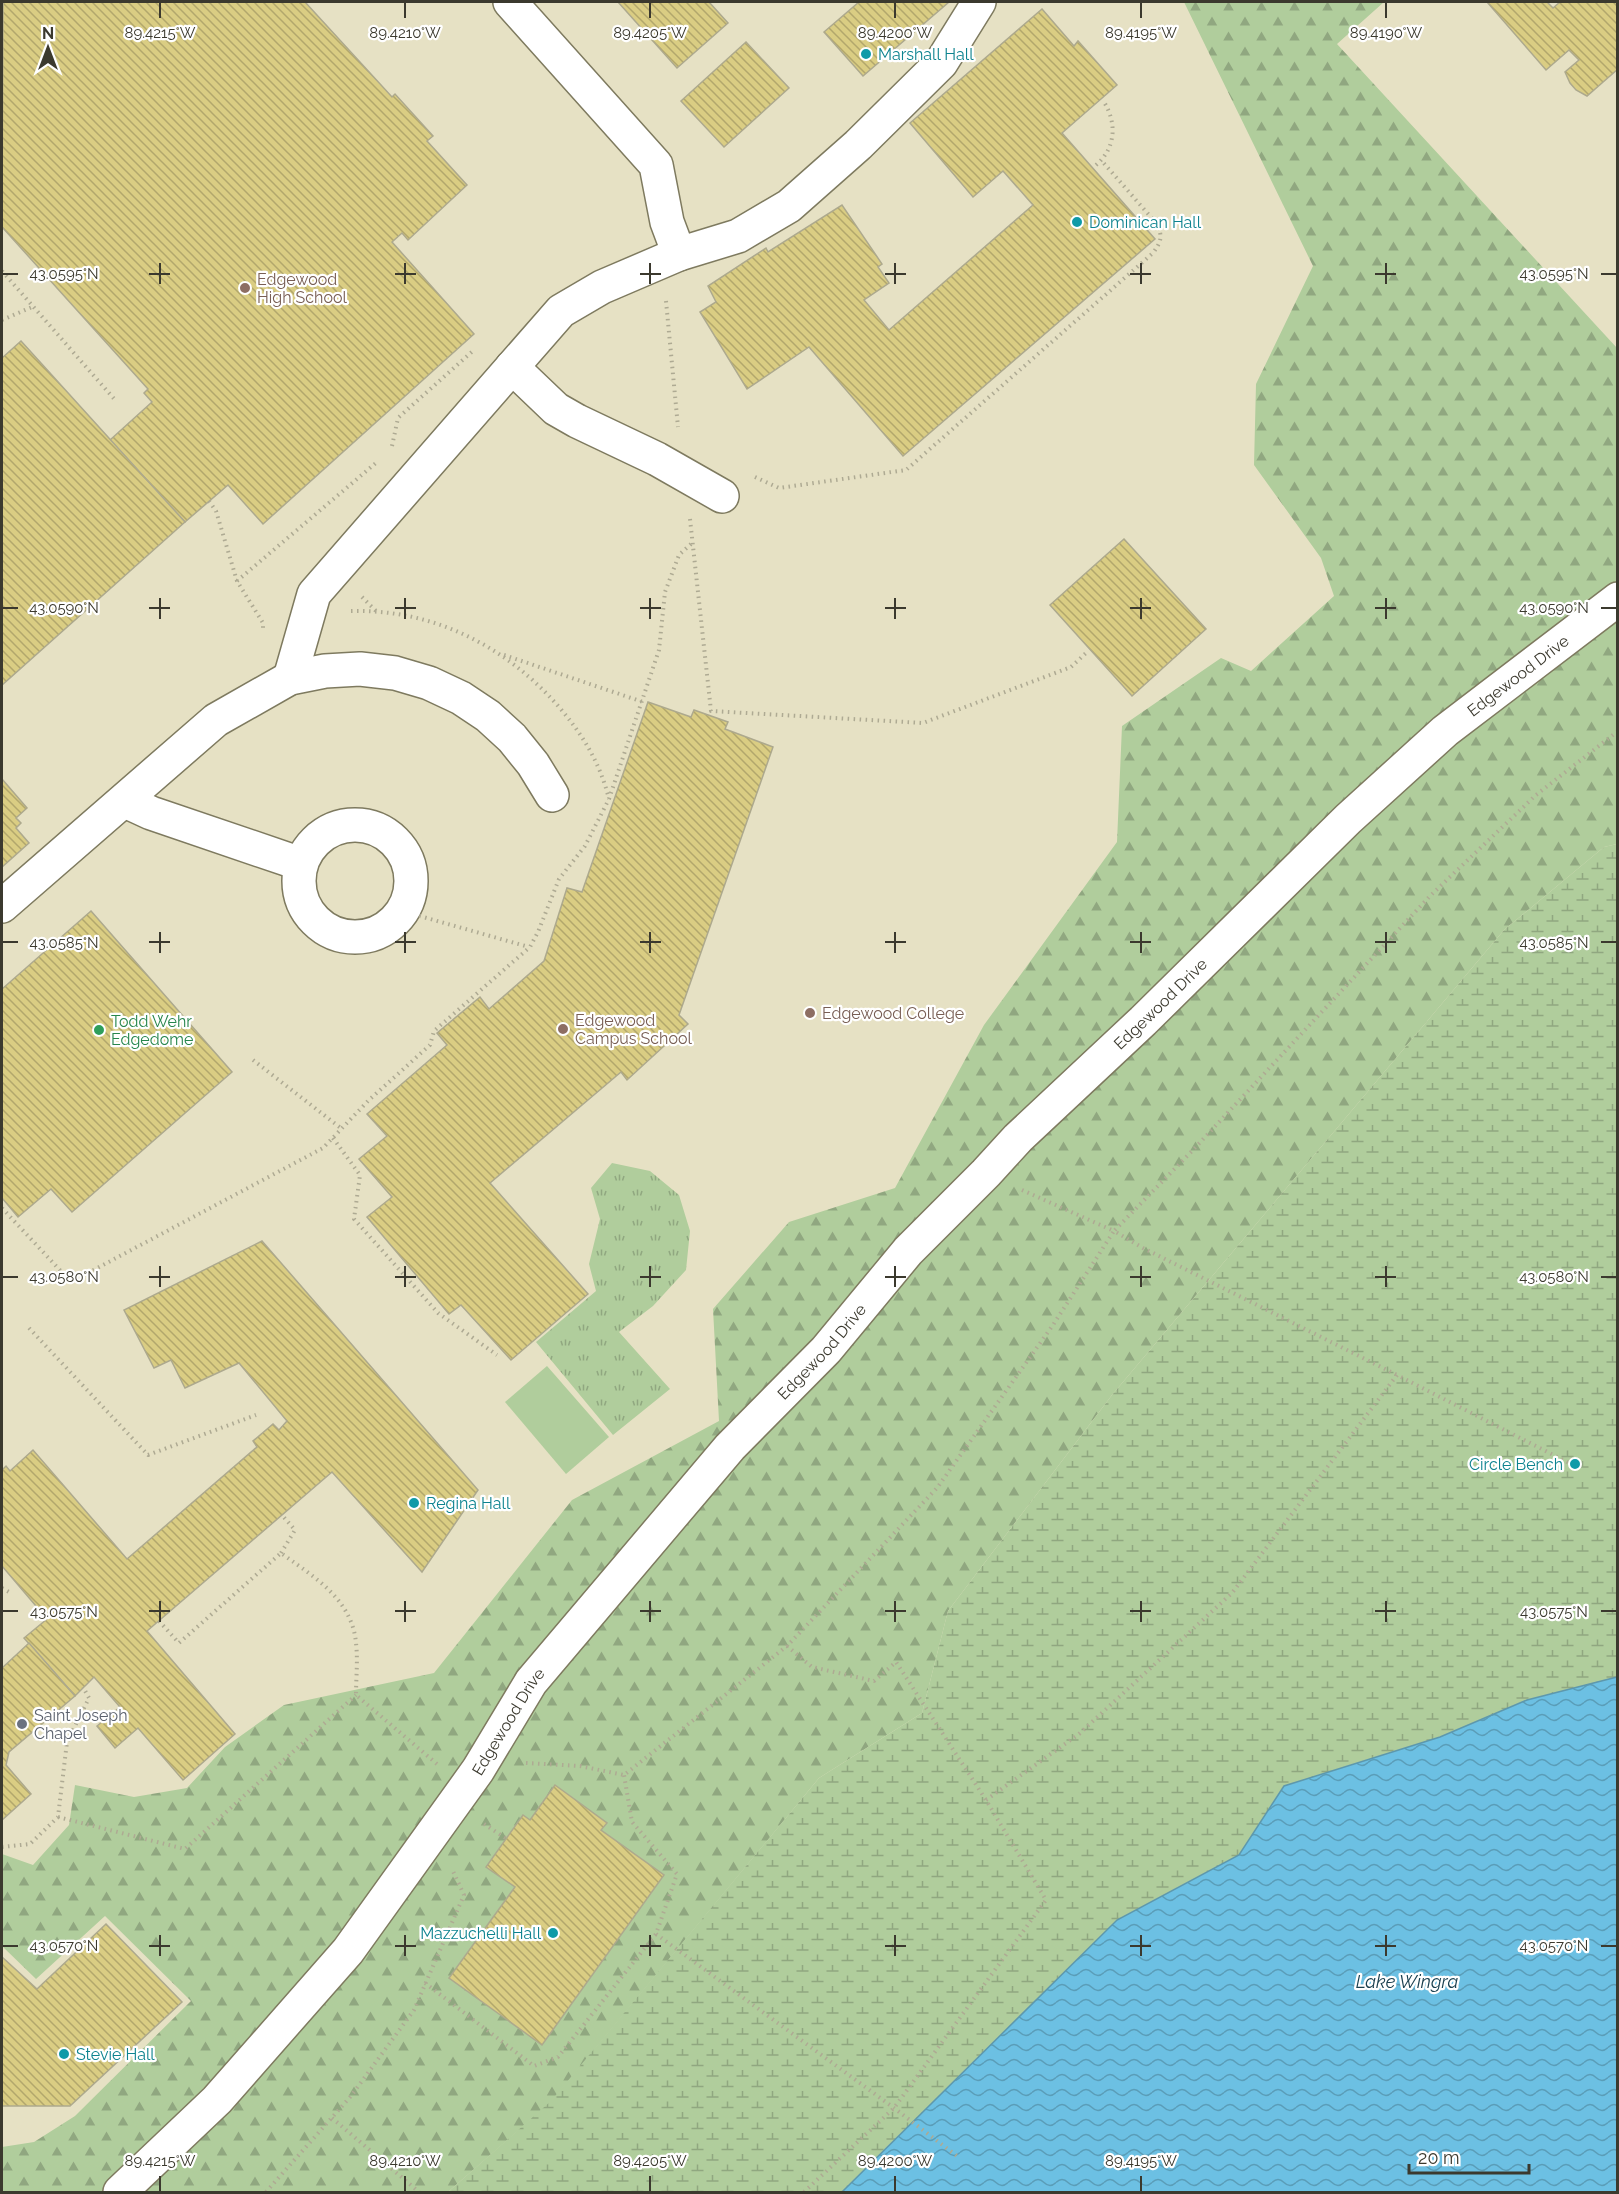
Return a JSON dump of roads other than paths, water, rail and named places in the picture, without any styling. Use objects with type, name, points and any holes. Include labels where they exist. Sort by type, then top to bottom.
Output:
[{"type":"lane","points":[[510,2],[656,165],[667,222],[666,259]]},
{"type":"lane","points":[[290,678],[314,594],[561,311],[602,287],[666,259],[738,236],[789,206],[858,145],[941,63],[979,2]]},
{"type":"lane","points":[[512,367],[556,409],[577,422],[657,459],[722,496]]},
{"type":"lane","name":"Edgewood Drive","points":[[120,2193],[217,2100],[348,1951],[465,1788],[531,1682],[730,1447],[826,1350],[908,1251],[1018,1138],[1143,1021],[1357,811],[1445,731],[1617,599]]},
{"type":"lane","points":[[2,906],[216,720],[290,678],[325,671],[360,669],[395,673],[429,683],[461,698],[488,716],[512,738],[526,755],[552,795]]},
{"type":"lane","points":[[124,801],[151,813],[301,864]]},
{"type":"lane","points":[[361,825],[380,831],[395,842],[406,858],[411,877],[410,895],[402,911],[390,925],[375,934],[357,937],[339,935],[323,928],[310,915],[301,900],[298,882],[301,864],[310,847],[324,834],[342,826],[361,825]]},
{"type":"water","name":"Lake Wingra","points":[[1617,1677],[1617,2192],[842,2192],[1117,1920],[1239,1855],[1284,1786],[1440,1737],[1527,1700]]},
{"type":"place","name":"Marshall Hall","points":[[866,54]]},
{"type":"place","name":"Dominican Hall","points":[[1077,222]]},
{"type":"place","name":"Edgewood High School","points":[[245,288]]},
{"type":"place","name":"Edgewood College","points":[[810,1013]]},
{"type":"place","name":"Edgewood Campus School","points":[[563,1029]]},
{"type":"place","name":"Todd Wehr Edgedome","points":[[99,1030]]},
{"type":"place","name":"Circle Bench","points":[[1575,1464]]},
{"type":"place","name":"Regina Hall","points":[[414,1503]]},
{"type":"place","name":"Saint Joseph Chapel","points":[[22,1724]]},
{"type":"place","name":"Mazzuchelli Hall","points":[[553,1933]]},
{"type":"place","name":"Stevie Hall","points":[[64,2054]]}]
